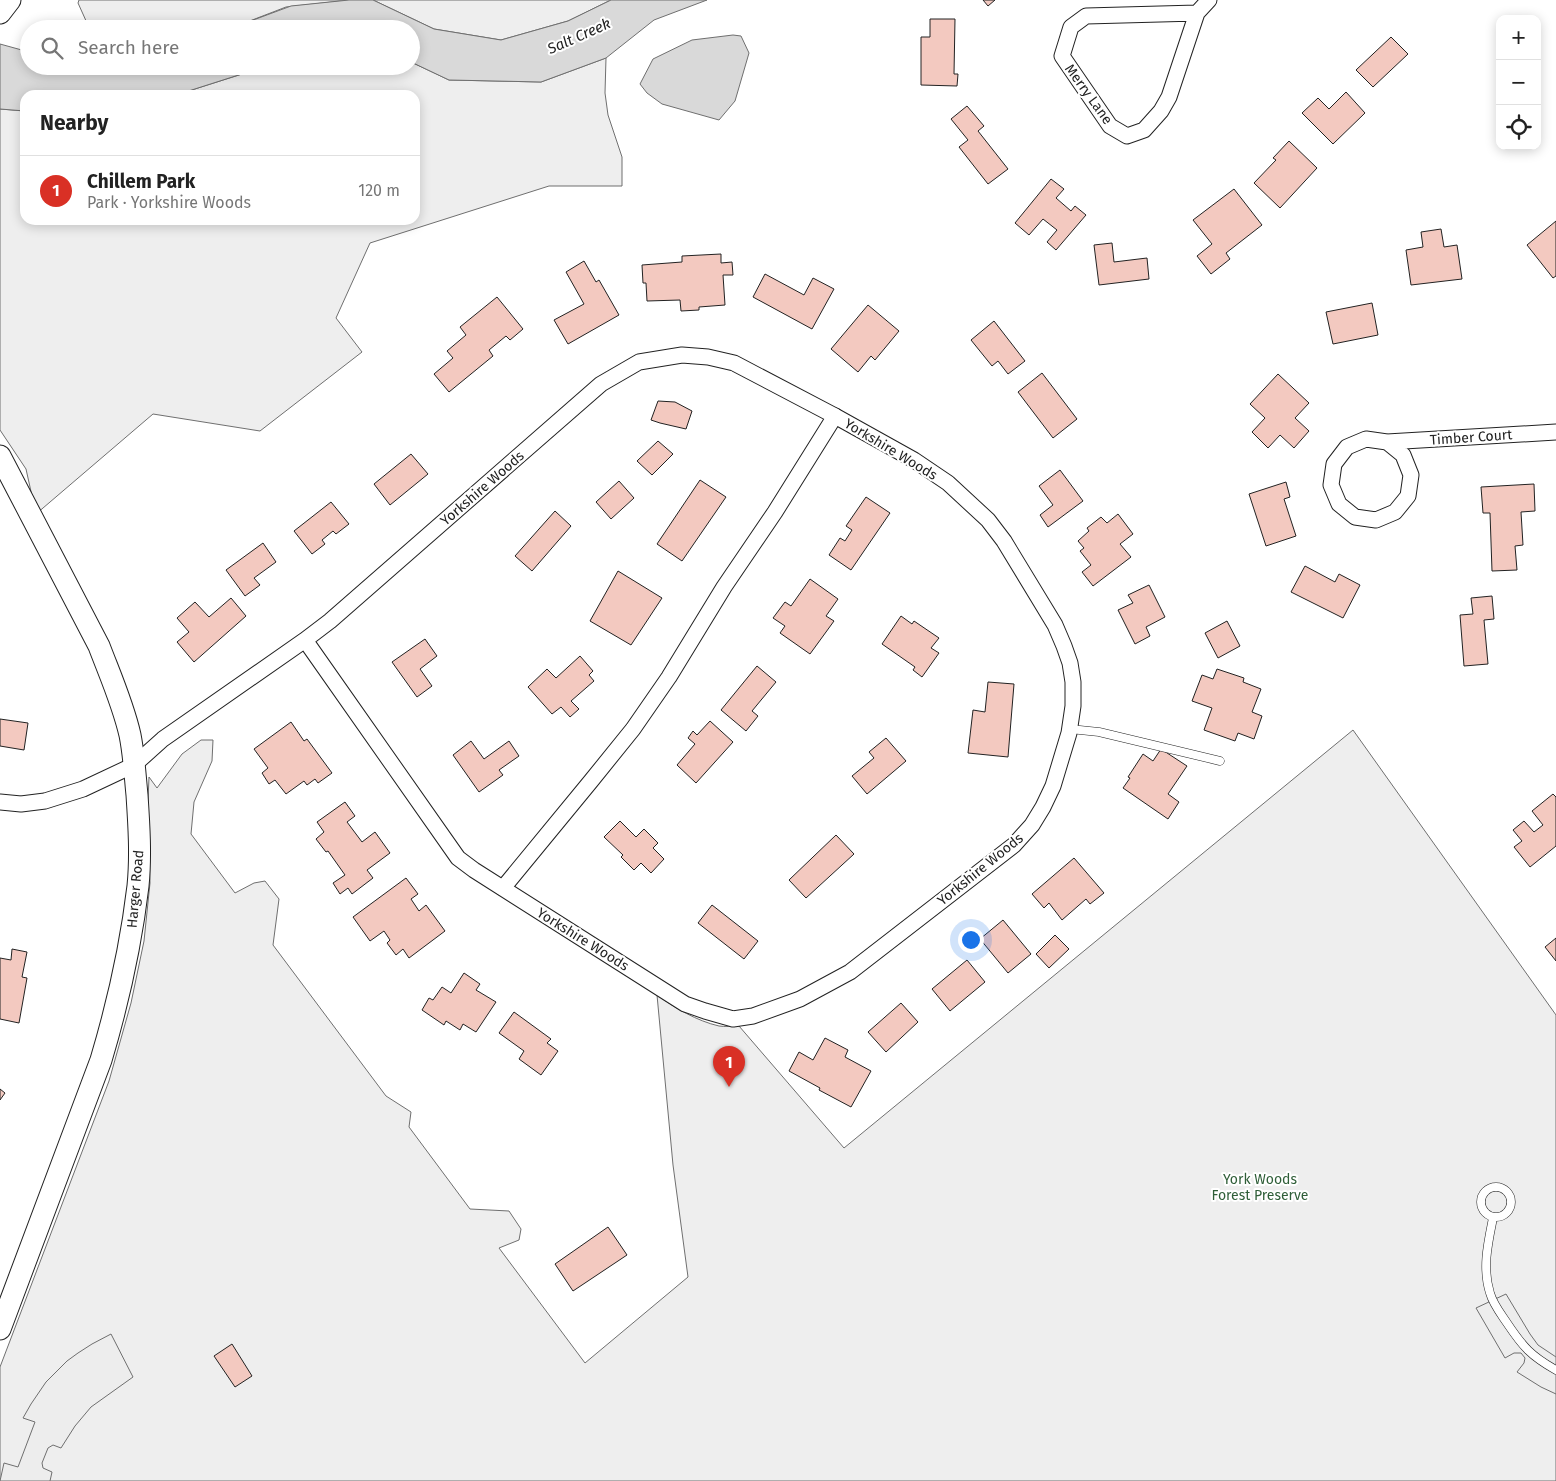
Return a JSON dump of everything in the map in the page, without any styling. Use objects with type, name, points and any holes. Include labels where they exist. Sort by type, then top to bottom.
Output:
[{"type":"street","name":"Merry Lane","points":[[1197,12],[1086,16],[1071,28],[1062,56],[1110,126],[1127,136],[1144,130],[1158,116],[1169,97],[1197,12],[1209,0]]},
{"type":"street","name":"Yorkshire Woods","points":[[0,802],[21,804],[52,799],[82,789],[134,765],[164,740],[305,640],[337,614],[601,384],[640,362],[682,355],[708,357],[734,363],[914,460],[948,484],[988,520],[1004,541],[1055,625],[1070,664],[1073,682],[1073,706],[1070,729],[1052,786],[1043,807],[1032,824],[1014,844],[850,972],[800,999],[753,1016],[733,1019],[685,1004],[458,858],[305,640]]},
{"type":"street","name":"Yorkshire Woods","points":[[503,888],[633,729],[724,587],[775,512],[835,416]]},
{"type":"street","name":"Timber Court","points":[[1387,442],[1403,455],[1411,475],[1408,496],[1395,512],[1376,520],[1355,517],[1338,504],[1331,485],[1334,464],[1347,447],[1366,440],[1387,442],[1556,432]]},
{"type":"street","name":"Harger Road","points":[[0,456],[99,646],[111,676],[127,725],[134,765],[138,819],[138,885],[122,983],[101,1060],[0,1329]]},
{"type":"lane","points":[[1070,729],[1099,732],[1220,762]]},
{"type":"lane","points":[[1500,1187],[1506,1190],[1512,1201],[1506,1213],[1500,1217],[1493,1218],[1484,1211],[1480,1204],[1481,1198],[1483,1192],[1489,1188],[1500,1187]]},
{"type":"lane","points":[[1493,1218],[1486,1253],[1486,1277],[1490,1294],[1496,1307],[1521,1344],[1539,1360],[1556,1370]]},
{"type":"green space","points":[[79,0],[350,0],[286,7],[252,20],[86,20],[78,3]]},
{"type":"green space","points":[[373,0],[611,0],[568,21],[501,40],[434,29],[420,22],[420,20],[415,20]]},
{"type":"green space","points":[[606,58],[605,93],[608,115],[622,157],[622,186],[549,186],[370,243],[336,318],[362,352],[260,431],[153,414],[36,514],[26,469],[0,430],[0,109],[20,111],[20,225],[420,225],[420,90],[192,90],[239,75],[420,75],[420,66],[449,80],[541,82]]},
{"type":"green space","name":"York Woods Forest Preserve","points":[[1353,730],[1556,1015],[1556,1481],[0,1481],[0,1367],[109,1081],[131,1003],[144,941],[150,883],[149,777],[157,788],[182,754],[201,740],[213,740],[212,761],[194,802],[191,834],[235,893],[254,883],[265,881],[279,899],[273,945],[386,1096],[411,1112],[409,1127],[470,1209],[509,1211],[521,1229],[519,1240],[499,1248],[585,1363],[688,1277],[673,1165],[657,995],[703,1021],[719,1026],[739,1026],[844,1148]]},
{"type":"shaded area","points":[[1506,1294],[1538,1345],[1556,1357],[1556,1394],[1517,1372],[1524,1363],[1525,1358],[1521,1353],[1514,1353],[1505,1358],[1476,1308]]},
{"type":"shaded area","points":[[111,1334],[133,1377],[91,1407],[75,1426],[61,1448],[53,1445],[48,1448],[42,1463],[43,1468],[52,1472],[50,1481],[0,1481],[4,1463],[18,1467],[35,1422],[23,1418],[46,1382],[67,1361]]},
{"type":"water","points":[[349,0],[373,0],[415,20],[253,20],[291,6]]},
{"type":"water","name":"Salt Creek","points":[[611,0],[707,0],[654,20],[606,58],[541,82],[449,80],[420,66],[420,22],[434,29],[501,40],[568,21]]},
{"type":"water","points":[[733,35],[741,36],[749,53],[735,101],[719,120],[662,104],[647,93],[640,84],[653,59],[692,40]]},
{"type":"water","points":[[0,44],[20,50],[20,75],[239,75],[192,90],[20,90],[20,111],[0,109]]},
{"type":"building","points":[[983,0],[995,0],[988,6]]},
{"type":"building","points":[[930,19],[955,19],[954,74],[958,74],[957,86],[921,85],[921,37],[930,37]]},
{"type":"building","points":[[1391,37],[1408,54],[1373,87],[1356,70]]},
{"type":"building","points":[[1346,92],[1365,113],[1333,144],[1302,113],[1318,98],[1329,109]]},
{"type":"building","points":[[967,106],[984,126],[978,131],[1008,169],[988,184],[959,147],[968,140],[951,119]]},
{"type":"building","points":[[1289,141],[1317,168],[1280,208],[1254,183],[1276,160],[1273,158]]},
{"type":"building","points":[[1051,179],[1064,189],[1056,198],[1071,211],[1075,206],[1086,215],[1056,250],[1047,242],[1057,230],[1043,219],[1029,235],[1015,223]]},
{"type":"building","points":[[1234,189],[1262,225],[1226,253],[1230,259],[1211,274],[1197,256],[1212,244],[1193,220]]},
{"type":"building","points":[[1556,221],[1556,276],[1553,278],[1527,245]]},
{"type":"building","points":[[1441,229],[1444,247],[1457,245],[1462,279],[1411,285],[1406,250],[1423,247],[1421,232]]},
{"type":"building","points":[[1112,243],[1114,262],[1147,258],[1149,279],[1099,285],[1094,245]]},
{"type":"building","points":[[721,254],[721,263],[732,262],[733,275],[723,275],[725,305],[699,307],[699,310],[681,311],[680,300],[647,301],[642,265],[682,262],[682,256]]},
{"type":"building","points":[[584,261],[596,282],[599,280],[619,315],[568,344],[554,320],[584,304],[566,272]]},
{"type":"building","points":[[765,274],[804,295],[813,278],[834,289],[812,329],[753,297]]},
{"type":"building","points":[[497,297],[523,329],[510,340],[506,336],[489,350],[493,356],[449,392],[434,374],[453,358],[447,351],[466,335],[460,327]]},
{"type":"building","points":[[1372,303],[1378,335],[1333,344],[1326,312]]},
{"type":"building","points":[[868,305],[899,331],[875,360],[871,356],[858,372],[831,349]]},
{"type":"building","points":[[994,321],[1025,361],[1008,374],[998,361],[992,366],[971,340]]},
{"type":"building","points":[[1042,373],[1077,419],[1053,438],[1018,392]]},
{"type":"building","points":[[1278,374],[1309,403],[1295,418],[1309,431],[1294,448],[1280,435],[1268,448],[1252,432],[1265,418],[1250,404]]},
{"type":"building","points":[[658,401],[675,402],[692,411],[686,429],[651,420]]},
{"type":"building","points":[[658,441],[673,454],[652,475],[637,461]]},
{"type":"building","points":[[411,454],[428,474],[390,505],[374,484]]},
{"type":"building","points":[[1060,470],[1083,501],[1048,527],[1040,515],[1053,505],[1039,486]]},
{"type":"building","points":[[700,480],[726,497],[682,561],[657,544]]},
{"type":"building","points":[[619,481],[634,498],[611,519],[596,502]]},
{"type":"building","points":[[1286,482],[1290,497],[1284,499],[1296,536],[1266,546],[1249,494]]},
{"type":"building","points":[[1534,484],[1535,511],[1521,512],[1523,545],[1515,546],[1517,570],[1492,571],[1490,513],[1483,513],[1481,487]]},
{"type":"building","points":[[866,497],[890,513],[851,570],[829,555],[840,538],[845,541],[852,530],[846,526]]},
{"type":"building","points":[[331,502],[349,524],[336,534],[333,531],[322,540],[325,544],[312,554],[294,531]]},
{"type":"building","points":[[555,511],[571,526],[532,571],[515,556]]},
{"type":"building","points":[[1118,514],[1133,534],[1120,544],[1131,557],[1093,586],[1082,572],[1091,565],[1080,551],[1084,548],[1078,541],[1089,531],[1087,528],[1101,517],[1107,523]]},
{"type":"building","points":[[263,543],[276,562],[254,578],[260,585],[245,596],[226,570]]},
{"type":"building","points":[[1305,566],[1335,582],[1339,574],[1360,585],[1343,618],[1291,592]]},
{"type":"building","points":[[618,571],[662,598],[631,645],[590,621]]},
{"type":"building","points":[[810,579],[838,599],[826,616],[834,621],[810,654],[780,633],[785,626],[773,618],[785,602],[791,606]]},
{"type":"building","points":[[1149,585],[1165,617],[1146,627],[1150,636],[1135,644],[1118,610],[1133,603],[1128,595]]},
{"type":"building","points":[[1492,596],[1494,619],[1484,620],[1488,664],[1464,666],[1460,615],[1473,614],[1471,598]]},
{"type":"building","points":[[231,598],[246,616],[194,662],[177,642],[189,632],[177,618],[195,602],[209,617]]},
{"type":"building","points":[[901,616],[912,624],[914,621],[939,638],[931,648],[939,653],[922,677],[913,670],[915,667],[882,644]]},
{"type":"building","points":[[1227,621],[1240,646],[1218,658],[1205,633]]},
{"type":"building","points":[[425,639],[437,656],[420,669],[432,686],[417,697],[392,662]]},
{"type":"building","points":[[580,656],[593,671],[589,675],[594,681],[571,701],[579,709],[570,717],[561,707],[552,714],[528,687],[547,669],[556,678]]},
{"type":"building","points":[[757,666],[776,682],[752,711],[758,716],[746,731],[721,710]]},
{"type":"building","points":[[1217,669],[1244,678],[1243,682],[1261,689],[1252,712],[1262,716],[1254,739],[1238,733],[1235,741],[1204,730],[1212,708],[1192,701],[1202,675],[1213,679]]},
{"type":"building","points":[[988,682],[1014,684],[1008,757],[968,753],[973,710],[985,712]]},
{"type":"building","points":[[0,719],[28,723],[24,750],[0,746]]},
{"type":"building","points":[[710,721],[733,742],[696,783],[677,765],[695,744],[688,738],[693,731],[697,735]]},
{"type":"building","points":[[291,722],[304,741],[307,739],[332,773],[318,783],[315,779],[307,785],[304,781],[286,794],[275,780],[269,784],[262,773],[268,768],[254,749]]},
{"type":"building","points":[[886,738],[906,761],[867,794],[852,776],[874,758],[869,752]]},
{"type":"building","points":[[471,741],[484,759],[509,741],[519,756],[499,770],[503,775],[479,792],[453,755]]},
{"type":"building","points":[[1161,749],[1187,766],[1168,794],[1179,802],[1168,819],[1123,788],[1143,754],[1153,761]]},
{"type":"building","points":[[1553,794],[1556,797],[1556,846],[1530,867],[1514,847],[1522,841],[1513,830],[1524,821],[1534,832],[1543,825],[1532,811]]},
{"type":"building","points":[[345,802],[355,816],[347,822],[362,842],[375,832],[390,853],[367,870],[373,878],[352,894],[348,888],[340,894],[333,883],[345,875],[328,851],[326,852],[316,839],[324,832],[317,822]]},
{"type":"building","points":[[620,821],[636,837],[644,829],[658,843],[653,848],[664,859],[651,873],[641,863],[634,870],[621,857],[623,855],[604,837]]},
{"type":"building","points":[[836,835],[854,854],[806,898],[789,880]]},
{"type":"building","points":[[1074,858],[1104,893],[1090,904],[1086,899],[1062,920],[1049,903],[1044,908],[1032,894]]},
{"type":"building","points":[[406,878],[418,894],[411,899],[419,911],[426,905],[445,931],[409,958],[403,949],[396,955],[387,943],[390,940],[384,931],[370,941],[353,917]]},
{"type":"building","points":[[712,905],[758,941],[744,959],[698,923]]},
{"type":"building","points":[[1003,920],[1031,954],[1008,973],[980,939]]},
{"type":"building","points":[[1055,935],[1069,949],[1049,968],[1036,954]]},
{"type":"building","points":[[1556,938],[1556,961],[1545,947]]},
{"type":"building","points":[[12,949],[27,952],[22,977],[27,978],[19,1023],[0,1019],[0,958],[11,960]]},
{"type":"building","points":[[967,960],[985,982],[950,1011],[932,989]]},
{"type":"building","points":[[464,973],[480,984],[476,990],[496,1002],[476,1032],[463,1024],[460,1030],[446,1021],[444,1025],[422,1010],[429,998],[433,1000],[442,987],[451,993]]},
{"type":"building","points":[[901,1003],[918,1022],[886,1052],[868,1032]]},
{"type":"building","points":[[514,1012],[551,1039],[547,1043],[558,1051],[541,1075],[519,1059],[524,1051],[499,1033]]},
{"type":"building","points":[[825,1038],[848,1050],[845,1057],[871,1071],[851,1107],[789,1071],[799,1052],[813,1060]]},
{"type":"building","points":[[0,1089],[5,1093],[0,1100]]},
{"type":"building","points":[[608,1227],[627,1255],[573,1291],[555,1264]]},
{"type":"building","points":[[232,1344],[252,1376],[235,1387],[214,1356]]},
{"type":"place","name":"Chillem Park","points":[[729,1087]]}]
